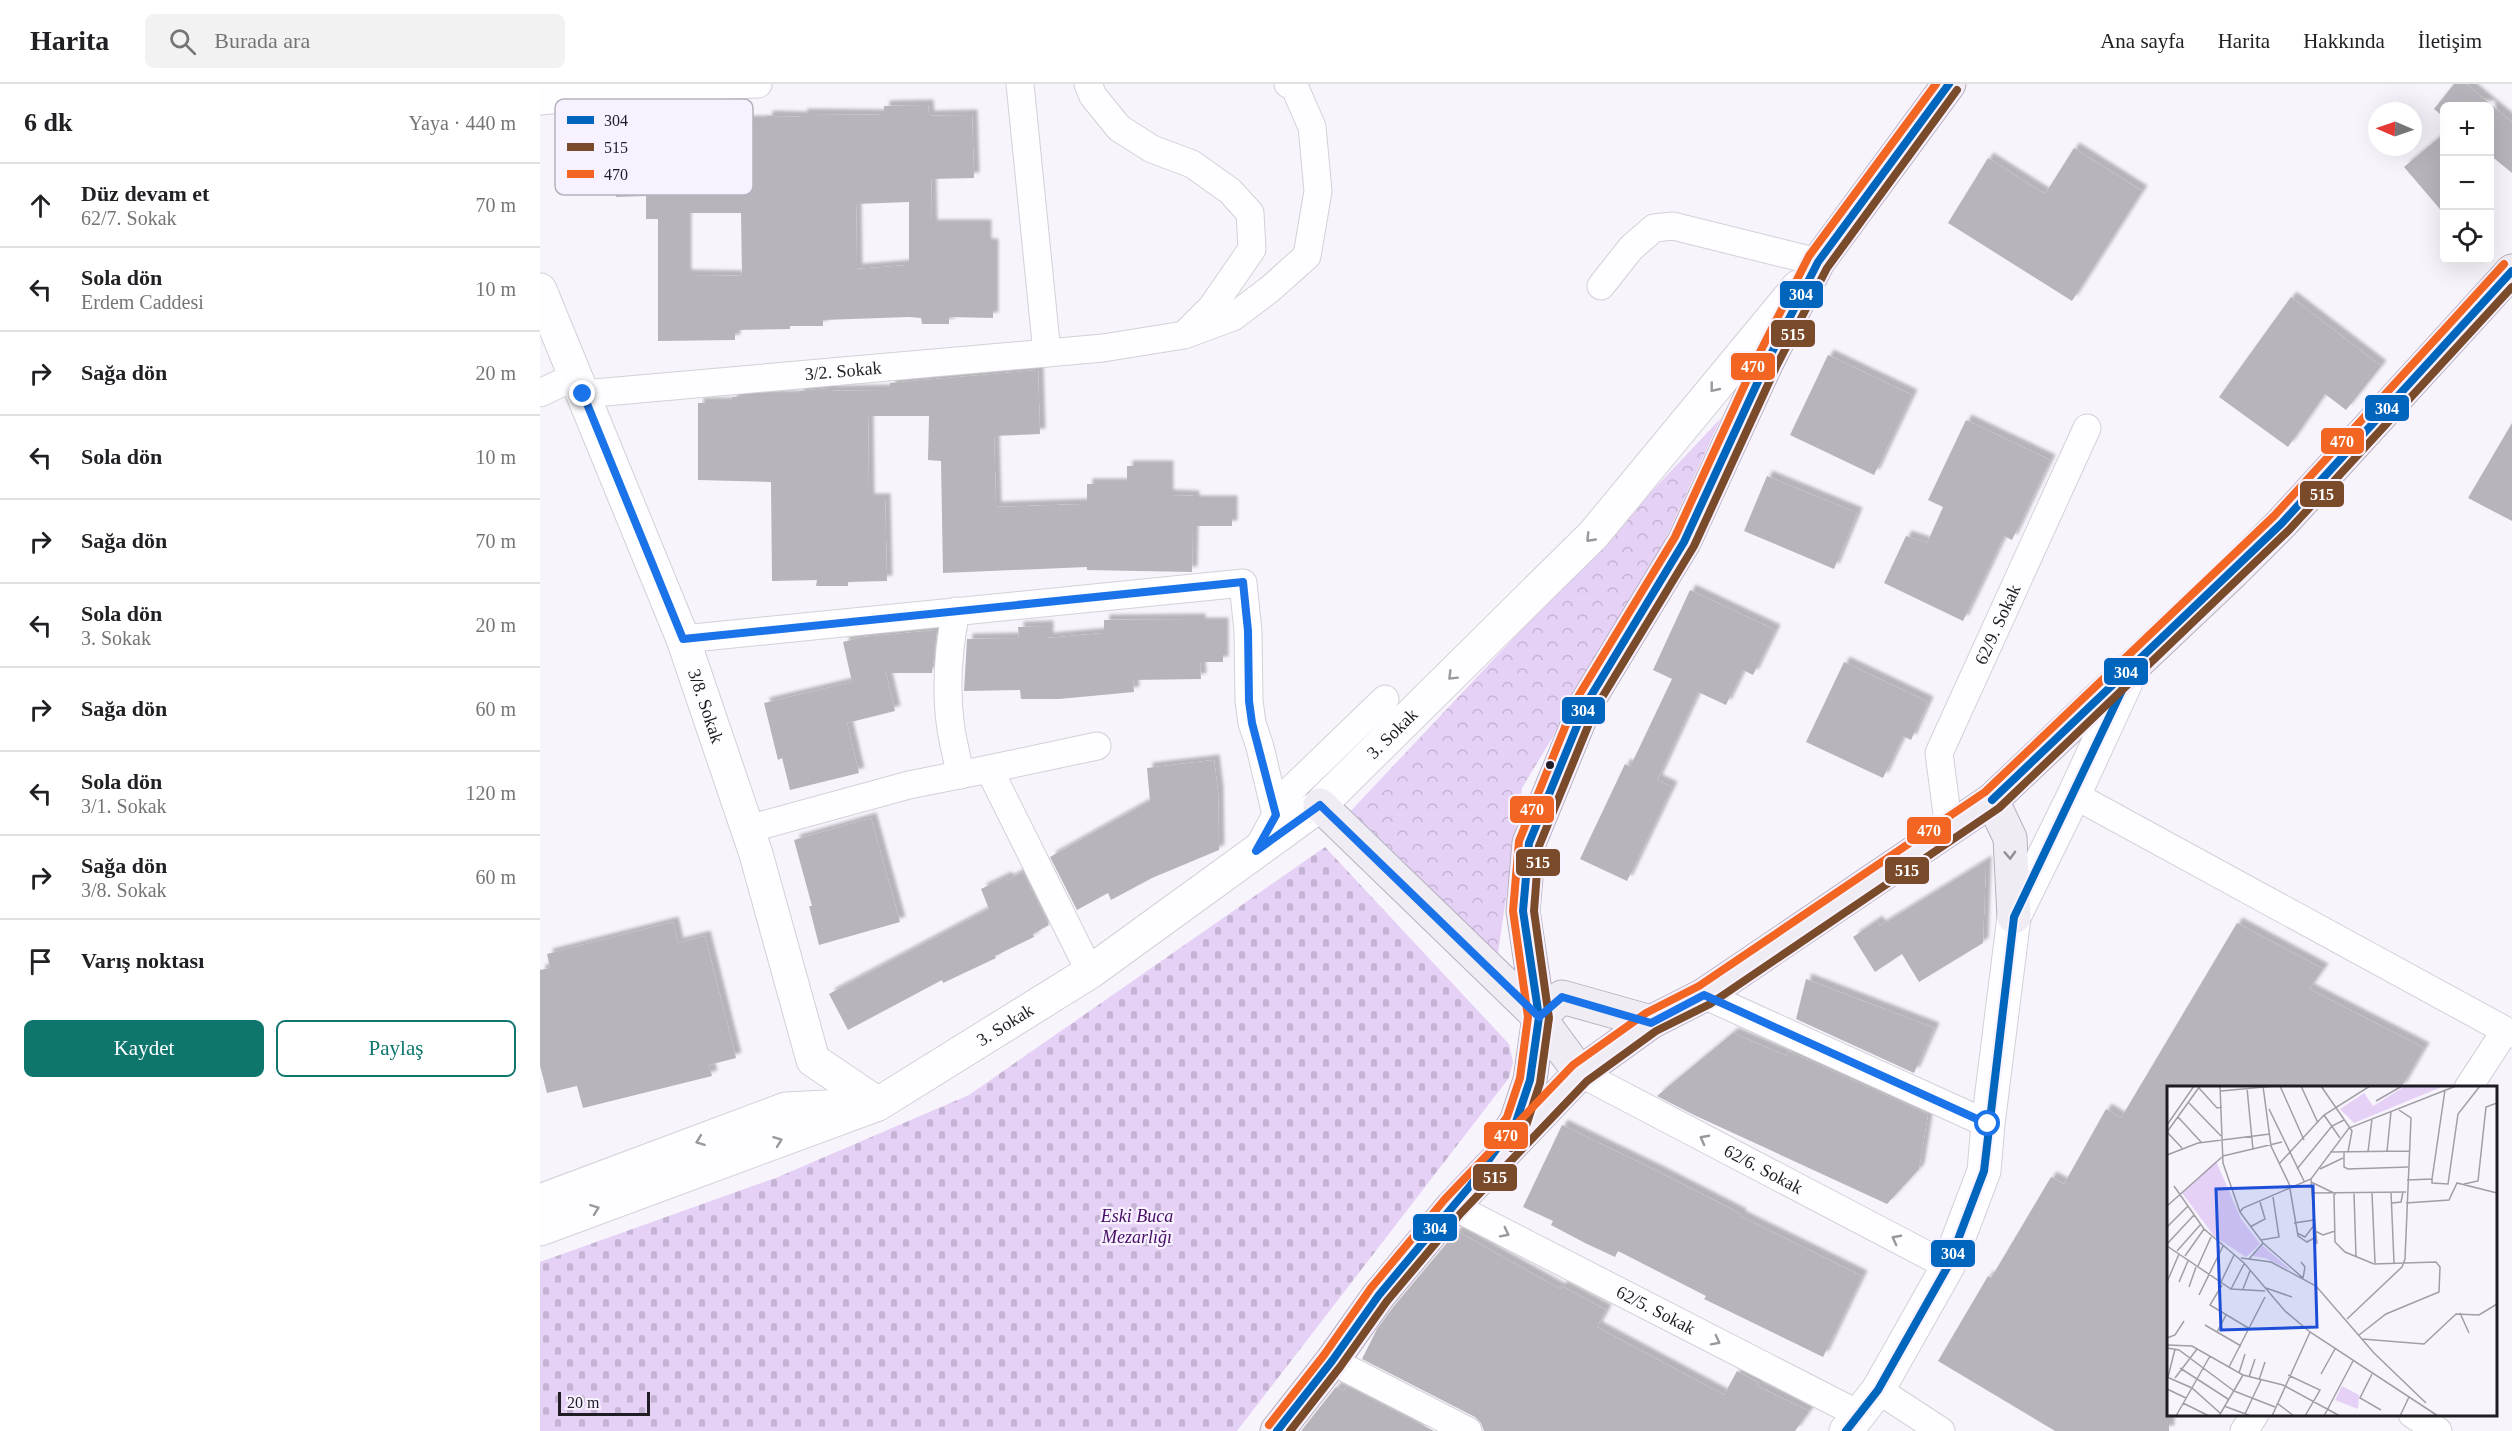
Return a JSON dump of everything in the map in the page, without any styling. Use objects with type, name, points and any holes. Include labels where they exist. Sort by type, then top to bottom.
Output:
[{"type":"main road","points":[[1462,1196],[1516,1122],[1530,1080],[1539,1017],[1523,911],[1529,843],[1586,704],[1684,542],[1767,362],[1818,262],[1949,84]]},
{"type":"main road","points":[[540,98],[640,87]]},
{"type":"main road","name":"3. Sokak","points":[[540,1229],[878,1104],[1089,972],[1320,805],[1594,534],[1818,262]]},
{"type":"main road","points":[[1277,1431],[1332,1361],[1379,1294],[1462,1196],[1580,1073],[1651,1023],[1704,995],[1992,800],[2282,523],[2512,271]]},
{"type":"main road","name":"3/8. Sokak","points":[[540,290],[683,639],[748,830],[813,1060],[878,1104]]},
{"type":"main road","points":[[2014,917],[2134,665]]},
{"type":"main road","points":[[1861,1412],[1947,1266],[1984,1171],[2014,917],[2010,838],[1992,800]]},
{"type":"main road","points":[[1320,805],[1539,1017],[1580,1073]]},
{"type":"main road","points":[[1539,1017],[1562,997],[1651,1023]]},
{"type":"main road","name":"3. Sokak","points":[[540,1201],[786,1109],[878,1104]]},
{"type":"street","points":[[640,87],[758,84]]},
{"type":"street","points":[[1020,84],[1047,353]]},
{"type":"street","points":[[1088,84],[1093,96],[1119,128],[1152,149],[1192,164],[1230,191],[1250,213],[1252,249],[1212,307],[1184,335]]},
{"type":"street","name":"3/2. Sokak","points":[[540,393],[580,385],[1103,348],[1184,335],[1233,317],[1270,290],[1307,256],[1318,191],[1312,127],[1295,88],[1288,84]]},
{"type":"street","points":[[1600,286],[1631,248],[1654,228],[1673,226],[1818,262]]},
{"type":"street","name":"62/9. Sokak","points":[[1949,829],[1939,753],[2087,428]]},
{"type":"street","points":[[683,639],[1243,582],[1248,631],[1249,701],[1252,723],[1276,815],[1256,851]]},
{"type":"street","points":[[956,611],[948,647],[948,682],[951,729],[960,775]]},
{"type":"street","points":[[1274,806],[1385,699]]},
{"type":"street","points":[[748,830],[909,785],[1097,746]]},
{"type":"street","points":[[989,769],[1089,972]]},
{"type":"street","points":[[2074,795],[2509,1032],[2469,1086]]},
{"type":"street","points":[[1704,995],[1988,1124]]},
{"type":"street","name":"62/6. Sokak","points":[[1580,1073],[1947,1266]]},
{"type":"street","name":"62/5. Sokak","points":[[1462,1196],[1861,1412],[1941,1431]]},
{"type":"street","points":[[1332,1361],[1468,1431]]},
{"type":"street","points":[[2244,1431],[2254,1416]]},
{"type":"street","points":[[2415,1416],[2438,1431]]},
{"type":"green space","points":[[1721,418],[1644,586],[1522,788],[1497,960],[1345,817]]},
{"type":"green space","name":"Eski Buca Mezarlığı","points":[[1325,847],[1509,1044],[1513,1062],[1509,1078],[1237,1431],[540,1431],[540,1262],[778,1177],[969,1095]]},
{"type":"building","points":[[2454,84],[2466,84],[2488,102],[2440,102],[2440,114],[2434,109]]},
{"type":"building","points":[[928,105],[929,116],[972,115],[974,178],[931,179],[932,225],[986,225],[986,244],[993,244],[993,318],[949,317],[949,324],[922,324],[921,318],[909,317],[823,320],[823,326],[735,330],[735,340],[658,341],[658,219],[646,219],[646,196],[616,197],[616,195],[753,195],[753,121],[767,121],[767,116],[802,117],[802,114],[884,115],[884,106]],"holes":[[[909,202],[909,265],[857,269],[856,204]],[[686,213],[741,213],[742,276],[686,275]]]},
{"type":"building","points":[[2494,107],[2512,122],[2512,173],[2494,158]]},
{"type":"building","points":[[2440,137],[2440,209],[2404,167],[2417,156],[2422,156],[2422,152]]},
{"type":"building","points":[[2074,148],[2142,191],[2072,301],[1948,223],[1988,158],[2045,194]]},
{"type":"building","points":[[2291,297],[2381,366],[2346,410],[2325,394],[2288,447],[2219,397]]},
{"type":"building","points":[[1828,355],[1912,395],[1874,475],[1790,435]]},
{"type":"building","points":[[1038,370],[1040,434],[994,436],[996,507],[1087,504],[1087,484],[1127,484],[1127,466],[1168,466],[1168,495],[1194,496],[1194,501],[1232,501],[1232,526],[1193,526],[1192,572],[1087,570],[1087,567],[943,573],[941,461],[928,460],[929,416],[868,416],[869,499],[885,499],[887,581],[848,582],[848,586],[816,586],[817,580],[772,581],[771,482],[698,480],[698,403],[732,403],[732,397],[743,396],[799,396],[799,391],[831,388],[831,391],[890,390],[890,383]]},
{"type":"building","points":[[1966,420],[2050,460],[2012,540],[2004,536],[1963,621],[1884,583],[1906,536],[1927,543],[1943,507],[1928,500]]},
{"type":"building","points":[[2512,423],[2512,521],[2468,498]]},
{"type":"building","points":[[1767,476],[1857,513],[1834,569],[1744,531]]},
{"type":"building","points":[[1690,590],[1775,630],[1753,675],[1743,670],[1726,705],[1698,692],[1657,780],[1672,787],[1627,881],[1580,859],[1625,764],[1630,767],[1672,679],[1653,670]]},
{"type":"building","points":[[1200,619],[1200,623],[1223,623],[1223,662],[1200,662],[1201,679],[1133,680],[1134,692],[1059,699],[1021,699],[1020,690],[964,691],[967,639],[1019,638],[1018,627],[1048,626],[1048,638],[1104,633],[1104,620]]},
{"type":"building","points":[[937,630],[932,673],[886,673],[895,711],[847,723],[859,773],[790,790],[782,758],[778,760],[764,703],[852,682],[843,642],[863,637]]},
{"type":"building","points":[[1844,662],[1928,702],[1911,740],[1903,736],[1883,778],[1806,742]]},
{"type":"building","points":[[1214,760],[1218,792],[1219,850],[1152,878],[1111,900],[1108,893],[1077,910],[1050,857],[1150,801],[1147,768]]},
{"type":"building","points":[[871,818],[900,922],[819,945],[809,906],[812,906],[794,840]]},
{"type":"building","points":[[1986,861],[1983,943],[1919,982],[1902,954],[1875,972],[1853,937],[1877,921],[1880,926]]},
{"type":"building","points":[[1023,872],[1049,925],[1033,934],[1034,937],[995,956],[996,958],[943,983],[942,980],[848,1030],[829,994],[989,909],[981,889]]},
{"type":"building","points":[[673,922],[678,943],[705,936],[736,1058],[709,1065],[712,1076],[583,1108],[577,1086],[547,1093],[540,1066],[540,970],[550,968],[547,954]]},
{"type":"building","points":[[2237,923],[2323,969],[2309,989],[2424,1048],[2402,1086],[2167,1086],[2167,1416],[2169,1416],[2169,1431],[2055,1431],[1938,1361],[1988,1276],[1991,1278],[2051,1177],[2064,1184],[2106,1109],[2121,1118]]},
{"type":"building","points":[[1806,979],[1934,1028],[1914,1073],[1796,1019]]},
{"type":"building","points":[[1733,1033],[1787,1056],[1788,1051],[1928,1114],[1919,1169],[1887,1204],[1657,1096]]},
{"type":"building","points":[[1562,1125],[1862,1276],[1823,1357],[1704,1299],[1706,1296],[1618,1251],[1615,1257],[1585,1243],[1551,1225],[1553,1221],[1523,1207]]},
{"type":"building","points":[[1457,1231],[1560,1289],[1562,1286],[1606,1310],[1597,1327],[1724,1395],[1737,1371],[1759,1383],[1757,1386],[1809,1411],[1795,1431],[1484,1431],[1481,1423],[1475,1417],[1362,1359],[1377,1329],[1394,1306]]},
{"type":"building","points":[[1347,1386],[1434,1431],[1301,1431],[1336,1387],[1344,1391]]},
{"type":"transit line","name":"470","points":[[1493,1136],[1507,1117],[1520,1078],[1528,1017],[1513,911],[1519,841],[1576,700],[1675,537],[1757,358],[1809,256],[1936,84]]},
{"type":"transit line","name":"304","points":[[1277,1431],[1332,1361],[1379,1295],[1470,1186],[1516,1122],[1530,1080],[1539,1017],[1523,911],[1529,843],[1586,704],[1684,542],[1767,362],[1818,262],[1949,84]]},
{"type":"transit line","name":"515","points":[[1511,1148],[1526,1126],[1540,1083],[1549,1018],[1534,911],[1539,846],[1595,709],[1694,546],[1776,367],[1827,268],[1957,90]]},
{"type":"transit line","name":"470","points":[[1269,1425],[1324,1355],[1371,1288],[1445,1199],[1573,1065],[1646,1013],[1699,986],[1985,792],[2274,516],[2504,264]]},
{"type":"transit line","name":"304","points":[[1992,800],[2282,523],[2512,271]]},
{"type":"transit line","name":"515","points":[[1290,1431],[1340,1367],[1387,1301],[1461,1213],[1587,1081],[1656,1031],[1710,1004],[1999,808],[2289,530],[2512,287]]},
{"type":"transit line","name":"304","points":[[1846,1431],[1878,1390],[1948,1266],[1984,1171],[2014,917],[2134,665]]},
{"type":"route","points":[[583,394],[683,639],[1243,582],[1248,631],[1249,701],[1252,723],[1276,815],[1256,851],[1320,805],[1539,1017],[1562,997],[1651,1023],[1704,995],[1988,1124]]}]
